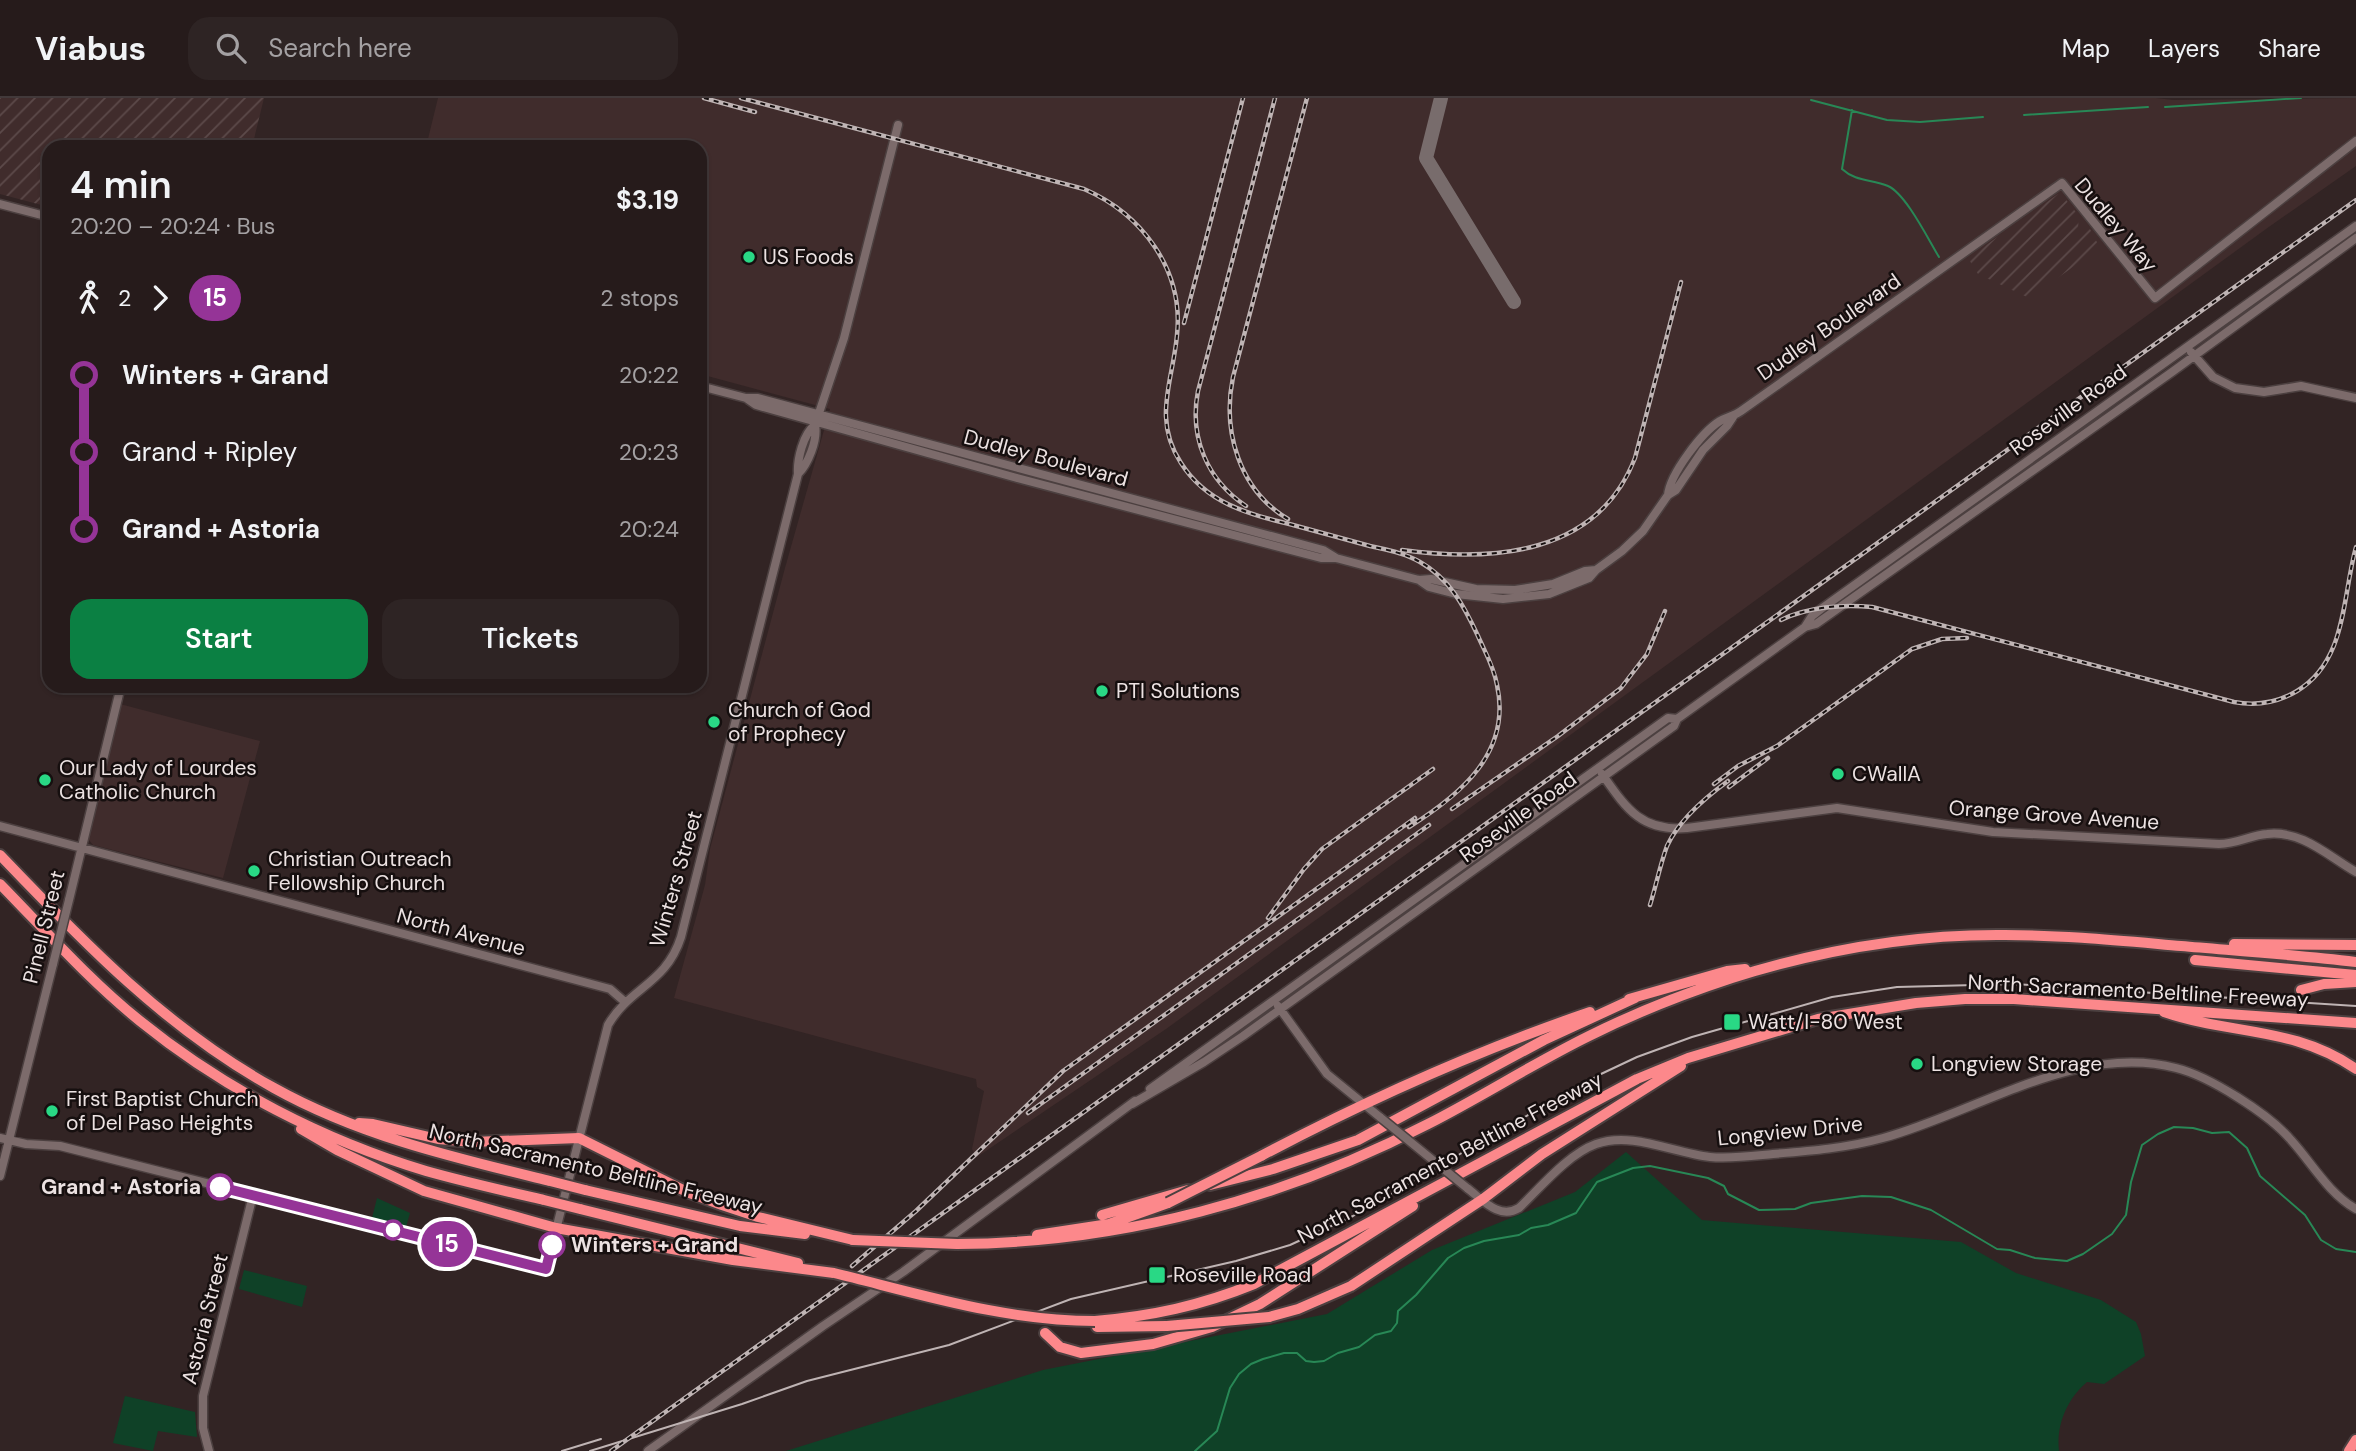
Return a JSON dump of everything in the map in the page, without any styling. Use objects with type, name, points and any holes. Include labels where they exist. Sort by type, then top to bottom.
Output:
[{"type":"highway","name":"North Sacramento Beltline Freeway","points":[[0,855],[84,943],[162,1013],[264,1083],[349,1123],[435,1153],[740,1226],[790,1228],[853,1240],[957,1244],[1053,1240],[1147,1225],[1214,1209],[1344,1163],[1427,1125],[1602,1029],[1685,995],[1772,966],[1843,949],[1897,941],[2007,934],[2356,961]]},
{"type":"highway","name":"North Sacramento Beltline Freeway","points":[[0,884],[96,982],[132,1014],[189,1057],[240,1090],[323,1133],[426,1171],[777,1262]]},
{"type":"highway","points":[[2133,942],[2356,947]]},
{"type":"highway","points":[[2195,960],[2356,975]]},
{"type":"highway","points":[[957,1244],[1109,1224],[1173,1201],[1362,1104],[1501,1044],[1635,998],[1727,971],[1772,966]]},
{"type":"highway","points":[[2301,990],[2323,984],[2356,982]]},
{"type":"highway","points":[[1102,1215],[1171,1194],[1273,1169],[1359,1140],[1544,1040],[1635,998]]},
{"type":"highway","name":"North Sacramento Beltline Freeway","points":[[1096,1324],[1173,1311],[1224,1296],[1277,1274],[1637,1079],[1702,1054],[1818,1019],[1916,1003],[2014,999],[2356,1023]]},
{"type":"highway","points":[[2152,1008],[2183,1019],[2283,1036],[2329,1052],[2356,1069]]},
{"type":"highway","points":[[240,1090],[266,1109],[337,1150],[413,1186],[556,1228],[834,1273],[1062,1326],[1167,1326],[1269,1317],[1307,1306],[1352,1286],[1483,1199],[1581,1128],[1702,1054]]},
{"type":"highway","points":[[349,1123],[373,1124],[438,1139],[473,1142],[579,1138],[687,1192],[790,1228]]},
{"type":"highway","points":[[1045,1333],[1060,1348],[1081,1353],[1114,1351],[1153,1344],[1212,1327],[1260,1304],[1296,1282],[1417,1204],[1427,1191]]},
{"type":"highway","points":[[2349,1451],[2356,1440]]},
{"type":"main road","name":"Winters Street","points":[[253,1195],[546,1269],[604,1035],[625,1002],[658,977],[678,946],[798,474],[805,467],[817,420],[845,335],[898,125]]},
{"type":"main road","name":"Dudley Way","points":[[1946,266],[2062,183],[2154,298],[2356,141]]},
{"type":"main road","points":[[0,204],[42,215]]},
{"type":"main road","name":"Roseville Road","points":[[1805,627],[1821,609],[2356,226]]},
{"type":"main road","name":"Roseville Road","points":[[1132,1104],[1206,1061],[1280,1009],[1674,726],[1676,719],[1805,627],[1816,624],[2356,238]]},
{"type":"main road","points":[[2300,279],[2302,270],[2336,246],[2339,239]]},
{"type":"main road","name":"Dudley Boulevard","points":[[707,388],[746,398],[758,398],[817,420],[1323,550],[1336,558],[1419,580],[1429,587],[1456,594],[1503,599],[1535,596],[1563,589],[1589,578],[1632,542],[1656,516],[1668,495],[1676,490],[1703,450],[1733,417],[1946,266]]},
{"type":"main road","points":[[2187,347],[2213,377],[2235,388],[2264,392],[2301,386],[2356,398]]},
{"type":"main road","name":"Pinell Street","points":[[0,1176],[4,1140],[53,964],[119,693]]},
{"type":"main road","name":"Roseville Road","points":[[648,1451],[903,1272],[1668,718],[1676,719]]},
{"type":"main road","name":"Orange Grove Avenue","points":[[1598,769],[1625,806],[1639,818],[1671,829],[1832,808],[2013,833],[2219,844],[2265,834],[2285,834],[2306,841],[2356,872]]},
{"type":"main road","name":"North Avenue","points":[[0,826],[610,989],[625,1002]]},
{"type":"main road","name":"Longview Drive","points":[[1274,1001],[1327,1074],[1500,1212],[1515,1211],[1574,1156],[1603,1142],[1631,1141],[1697,1155],[1722,1157],[1844,1147],[1902,1132],[2065,1071],[2107,1062],[2169,1066],[2191,1073],[2214,1085],[2276,1125],[2329,1188],[2356,1209]]},
{"type":"main road","points":[[4,1140],[60,1146],[253,1195]]},
{"type":"main road","name":"Astoria Street","points":[[209,1451],[203,1428],[203,1396],[253,1195]]},
{"type":"shaded area","points":[[0,98],[264,98],[254,140],[42,140],[42,205],[0,194]]},
{"type":"shaded area","points":[[438,98],[2356,98],[2356,166],[1166,1029],[977,1157],[972,1149],[984,1091],[977,1087],[976,1079],[674,998],[705,885],[710,849],[830,409],[707,376],[707,140],[428,140]]},
{"type":"shaded area","points":[[2058,194],[2063,196],[2079,216],[2078,228],[2082,226],[2090,229],[2100,248],[2029,298],[1978,274],[1968,258]]},
{"type":"shaded area","points":[[120,704],[260,741],[223,878],[93,845],[88,839]]},
{"type":"green space","points":[[1626,1152],[1702,1220],[1961,1242],[2016,1273],[2101,1300],[2136,1322],[2145,1356],[2104,1384],[2087,1382],[2080,1389],[2064,1413],[2059,1432],[2059,1451],[786,1451],[1043,1370],[1327,1314],[1432,1250],[1575,1192]]},
{"type":"green space","points":[[377,1198],[410,1213],[406,1227],[372,1218]]},
{"type":"green space","points":[[244,1270],[307,1286],[302,1307],[239,1289]]},
{"type":"green space","points":[[125,1396],[195,1412],[197,1437],[158,1431],[153,1451],[113,1443]]},
{"type":"waterway","points":[[2165,107],[2301,98]]},
{"type":"waterway","points":[[1811,100],[1887,120],[1920,122],[1983,117]]},
{"type":"waterway","points":[[2024,115],[2148,107]]},
{"type":"waterway","points":[[1852,110],[1842,169],[1853,176],[1888,186],[1895,191],[1909,207],[1939,257]]},
{"type":"waterway","points":[[1195,1451],[1217,1431],[1230,1388],[1239,1374],[1251,1364],[1284,1353],[1297,1353],[1306,1361],[1324,1361],[1338,1353],[1359,1347],[1375,1335],[1391,1331],[1397,1323],[1398,1311],[1416,1295],[1448,1258],[1464,1248],[1484,1241],[1519,1235],[1531,1228],[1548,1225],[1576,1213],[1597,1182],[1633,1168],[1650,1166],[1708,1178],[1724,1186],[1728,1194],[1759,1210],[1795,1209],[1811,1203],[1862,1196],[1891,1197],[1931,1210],[1997,1249],[2035,1258],[2067,1261],[2083,1254],[2112,1234],[2126,1215],[2131,1182],[2142,1145],[2174,1127],[2212,1133],[2229,1132],[2247,1148],[2260,1176],[2305,1215],[2321,1240],[2336,1249],[2356,1252]]},
{"type":"taxiway","points":[[1441,98],[1426,158],[1514,302]]},
{"type":"tram line","points":[[590,1451],[807,1381],[949,1345],[1071,1299],[1236,1261],[1290,1245],[1353,1216],[1601,1074],[1637,1057],[1692,1037],[1832,997],[1897,987],[2014,984],[2356,1006]]},
{"type":"tram line","points":[[562,1451],[601,1439]]},
{"type":"railway","points":[[704,98],[755,112]]},
{"type":"railway","points":[[741,98],[1084,189],[1124,213],[1141,229],[1155,247],[1174,288],[1177,335],[1166,415],[1172,447],[1191,477],[1216,498],[1245,511],[1396,552],[1420,562],[1440,577],[1455,594],[1489,660],[1496,678],[1500,709],[1497,731],[1489,751],[1463,786],[1409,827]]},
{"type":"railway","points":[[1184,323],[1243,98]]},
{"type":"railway","points":[[1246,506],[1221,484],[1211,470],[1199,441],[1196,408],[1198,391],[1275,98]]},
{"type":"railway","points":[[1288,519],[1271,507],[1246,476],[1233,438],[1230,397],[1307,98]]},
{"type":"railway","points":[[611,1451],[2356,200]]},
{"type":"railway","points":[[1402,550],[1436,554],[1505,552],[1538,545],[1568,533],[1595,515],[1618,491],[1635,458],[1681,282]]},
{"type":"railway","points":[[1781,620],[1825,607],[1872,607],[2234,702],[2266,702],[2297,691],[2313,678],[2325,663],[2340,626],[2356,547]]},
{"type":"railway","points":[[1452,809],[1558,736],[1621,688],[1647,654],[1665,611]]},
{"type":"railway","points":[[1714,784],[1738,766],[1777,746],[1912,649],[1942,639],[1967,638]]},
{"type":"railway","points":[[1729,787],[1768,758]]},
{"type":"railway","points":[[1268,918],[1322,849],[1433,769]]},
{"type":"railway","points":[[1650,905],[1672,836],[1694,810],[1728,781]]},
{"type":"railway","points":[[852,1266],[916,1211],[1063,1071],[1415,818]]},
{"type":"railway","points":[[1028,1113],[1429,825]]},
{"type":"bus line","name":"15","points":[[220,1187],[546,1269],[552,1245]]},
{"type":"place","name":"US Foods","points":[[749,257]]},
{"type":"place","name":"PTI Solutions","points":[[1102,691]]},
{"type":"place","name":"Church of God of Prophecy","points":[[714,722]]},
{"type":"place","name":"CWallA","points":[[1838,774]]},
{"type":"place","name":"Our Lady of Lourdes Catholic Church","points":[[45,780]]},
{"type":"place","name":"Christian Outreach Fellowship Church","points":[[254,871]]},
{"type":"place","name":"Watt/I-80 West","points":[[1732,1022]]},
{"type":"place","name":"Longview Storage","points":[[1917,1064]]},
{"type":"place","name":"First Baptist Church of Del Paso Heights","points":[[52,1111]]},
{"type":"place","name":"Grand + Astoria","points":[[220,1187]]},
{"type":"place","name":"Winters + Grand","points":[[552,1245]]},
{"type":"place","name":"Roseville Road","points":[[1157,1275]]}]
